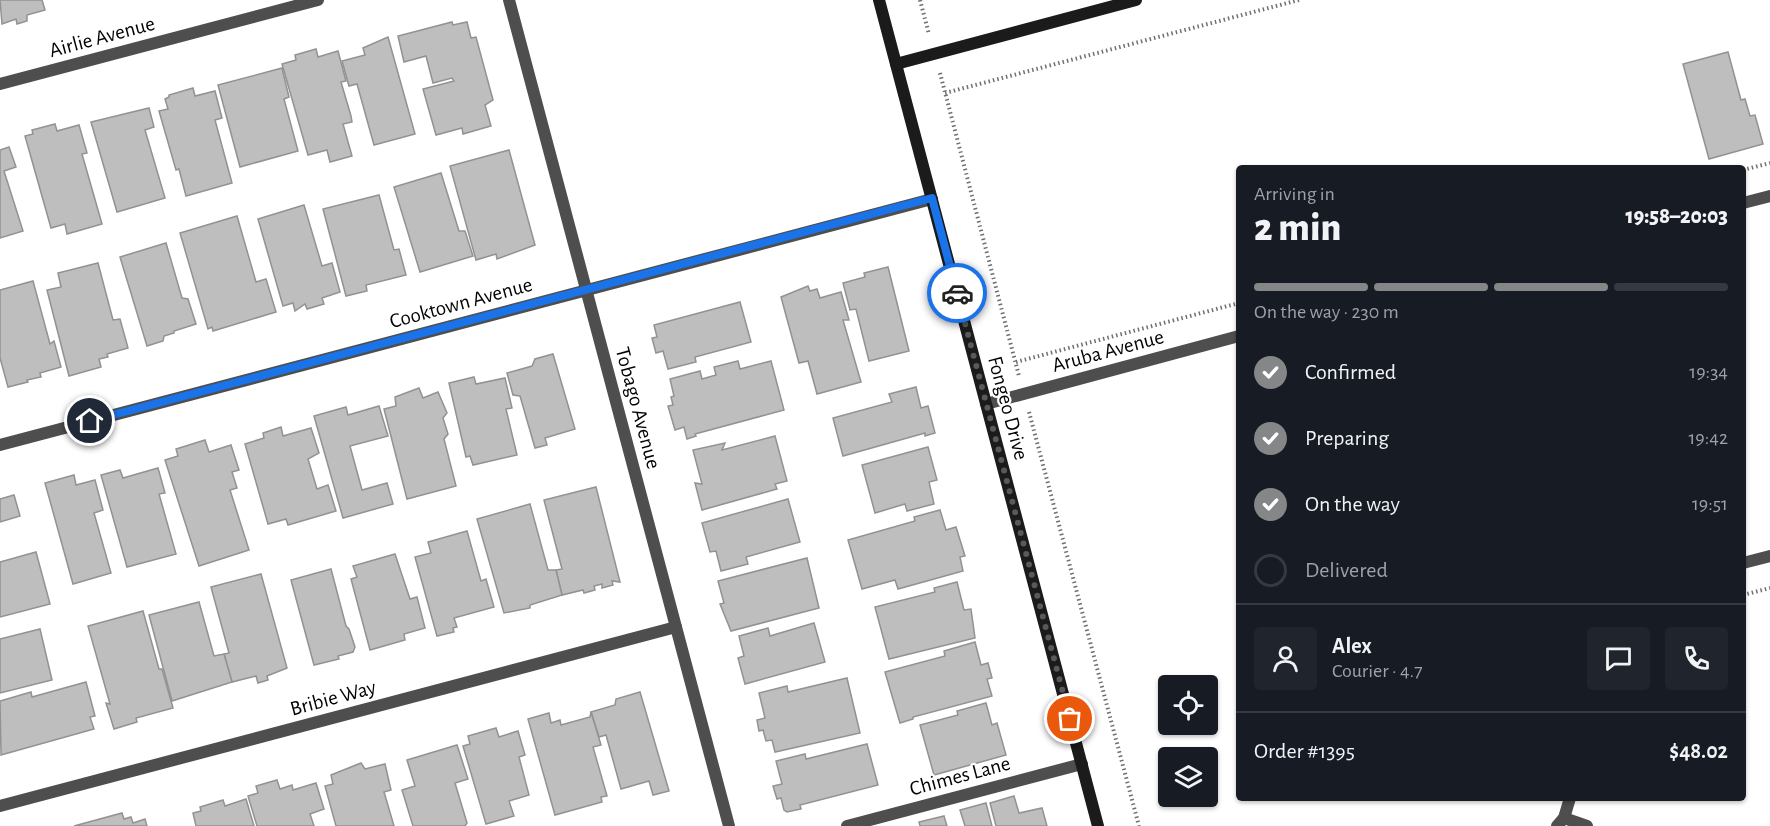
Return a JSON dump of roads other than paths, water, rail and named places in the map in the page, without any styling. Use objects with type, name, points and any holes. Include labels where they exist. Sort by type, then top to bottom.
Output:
[{"type":"street","name":"Airlie Avenue","points":[[0,84],[318,0]]},
{"type":"street","name":"Tobago Avenue","points":[[509,0],[729,826]]},
{"type":"street","name":"Fongeo Drive","points":[[879,0],[1098,826]]},
{"type":"street","points":[[896,64],[1136,0]]},
{"type":"street","points":[[1746,202],[1770,196]]},
{"type":"street","name":"Cooktown Avenue","points":[[0,445],[932,198]]},
{"type":"street","name":"Aruba Avenue","points":[[986,404],[1236,337]]},
{"type":"street","points":[[1746,562],[1770,556]]},
{"type":"street","name":"Bribie Way","points":[[0,806],[676,627]]},
{"type":"street","name":"Chimes Lane","points":[[847,826],[1082,764]]},
{"type":"street","points":[[1569,801],[1560,822],[1587,826]]}]
